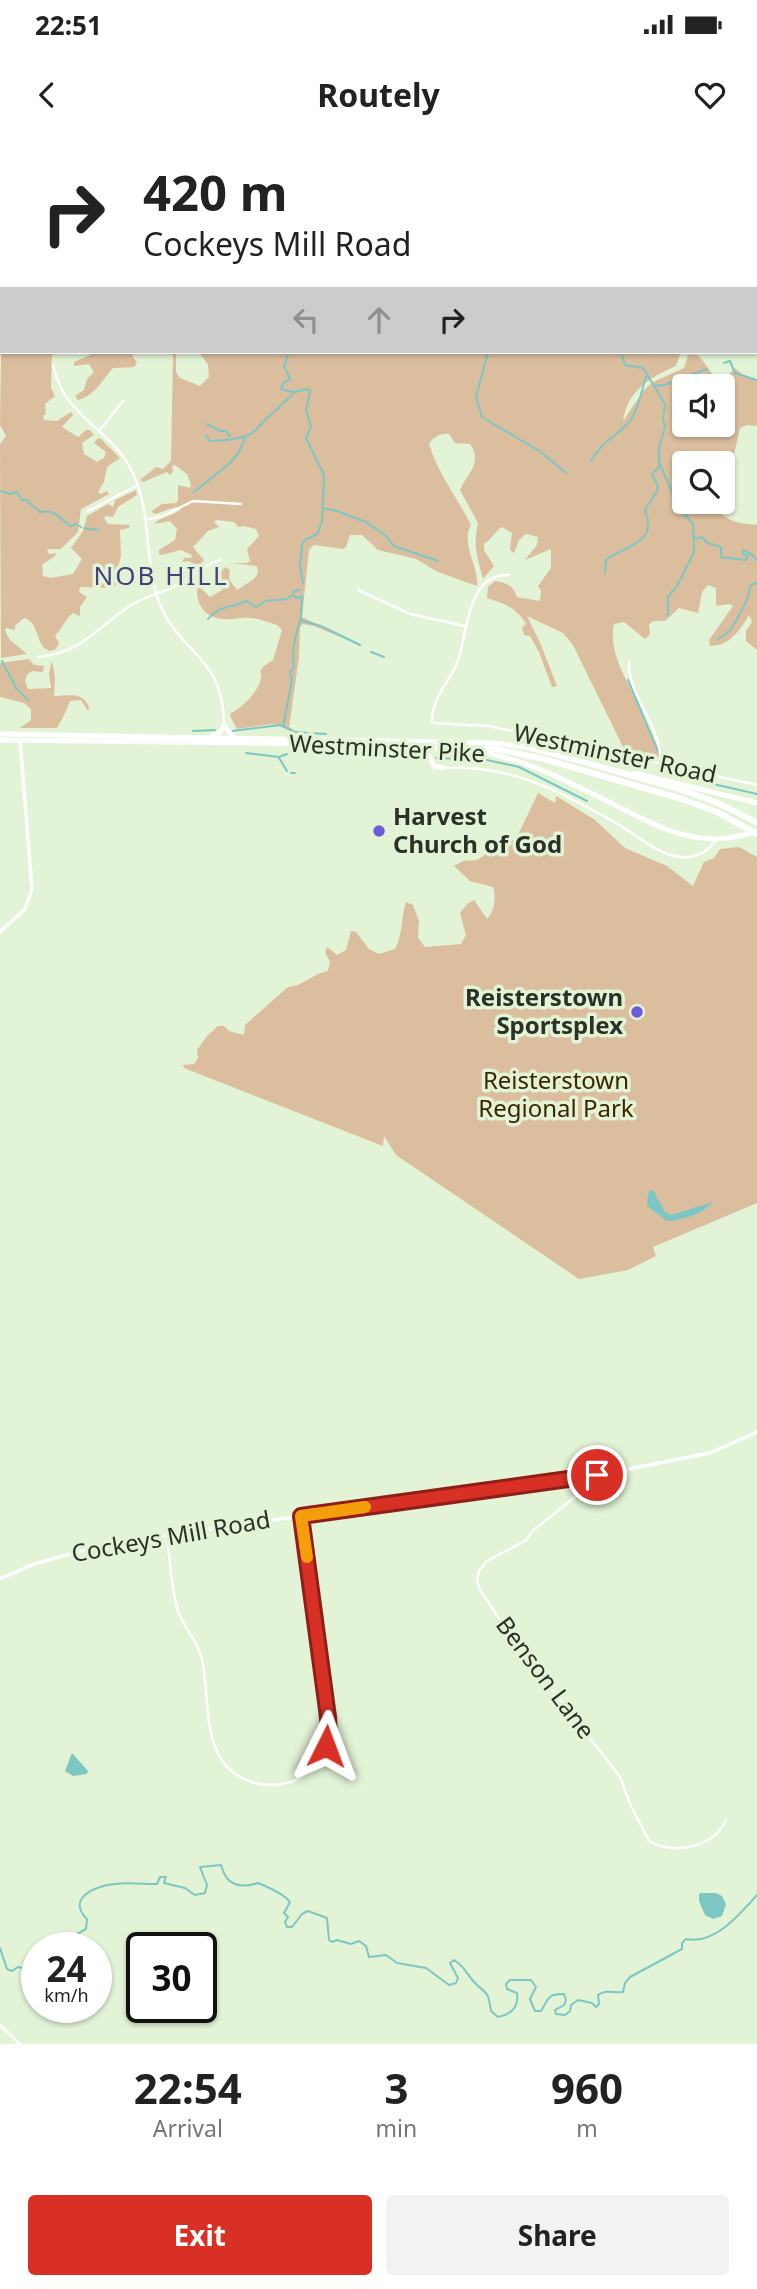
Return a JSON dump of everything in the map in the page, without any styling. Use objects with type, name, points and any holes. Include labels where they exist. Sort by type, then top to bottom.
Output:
[{"type":"highway","points":[[209,737],[219,733],[223,726]]},
{"type":"highway","points":[[223,726],[227,733],[236,737]]},
{"type":"highway","name":"Westminster Pike","points":[[0,734],[19,737],[411,747],[482,752],[519,761],[671,832],[717,839]]},
{"type":"highway","name":"Westminster Pike","points":[[0,740],[19,737],[236,737],[496,743],[525,747],[757,803]]},
{"type":"highway","points":[[411,747],[427,752],[434,766],[443,768]]},
{"type":"highway","points":[[430,748],[503,750],[544,758],[682,799],[757,832]]},
{"type":"highway","points":[[591,764],[696,793],[757,823]]},
{"type":"highway","points":[[717,839],[720,836],[757,832]]},
{"type":"street","points":[[53,365],[66,397],[126,460],[138,485],[157,593],[172,625],[205,662],[215,678],[222,697],[223,726]]},
{"type":"street","points":[[99,431],[123,401]]},
{"type":"street","points":[[88,511],[138,485]]},
{"type":"street","points":[[145,520],[163,516],[193,501],[241,504]]},
{"type":"street","points":[[38,657],[74,649],[132,604],[178,584],[220,560]]},
{"type":"street","points":[[358,590],[410,614],[465,626],[472,603],[482,589],[494,578],[509,575]]},
{"type":"street","name":"Westminster Road","points":[[465,626],[460,654],[434,703],[432,723],[489,726],[757,785]]},
{"type":"street","points":[[629,661],[630,676],[660,745],[660,764]]},
{"type":"street","points":[[0,932],[25,909],[32,889],[19,737]]},
{"type":"street","points":[[443,768],[486,768],[537,782],[582,804],[668,854],[696,856],[706,851],[717,839]]},
{"type":"street","name":"Cockeys Mill Road","points":[[0,1578],[89,1547],[597,1475],[710,1453],[757,1432]]},
{"type":"street","name":"Benson Lane","points":[[597,1475],[597,1479],[534,1530],[525,1541],[483,1564],[477,1575],[477,1584],[508,1632],[621,1777],[630,1804],[649,1841],[684,1849],[712,1837],[726,1819]]},
{"type":"street","points":[[167,1535],[179,1613],[197,1644],[202,1659],[215,1748],[226,1766],[243,1779],[266,1786],[280,1785],[302,1776],[316,1764],[329,1734],[301,1516]]},
{"type":"street","points":[[0,2025],[20,2044]]},
{"type":"green space","points":[[1,354],[52,354],[51,388],[55,396],[45,404],[44,420],[57,421],[71,412],[73,415],[62,427],[78,437],[86,430],[90,430],[94,435],[82,443],[84,454],[97,462],[104,458],[106,452],[94,443],[100,438],[120,458],[107,467],[104,482],[98,492],[101,494],[107,491],[109,494],[81,509],[78,532],[61,549],[47,551],[49,554],[56,553],[42,565],[43,576],[51,578],[73,574],[82,559],[71,548],[83,531],[87,516],[108,504],[113,507],[115,500],[136,490],[137,495],[118,507],[113,517],[104,518],[108,524],[130,525],[129,528],[120,530],[121,556],[118,567],[124,567],[122,583],[109,588],[80,587],[79,592],[87,597],[80,607],[80,616],[73,613],[55,636],[59,643],[56,649],[50,651],[44,648],[34,626],[24,618],[15,626],[15,630],[6,628],[10,640],[27,654],[1,658],[0,444],[6,436],[0,425]]},
{"type":"green space","points":[[92,354],[131,354],[137,363],[134,367],[113,368],[94,391],[78,400],[75,396],[84,390],[87,379],[94,372],[89,364],[74,366],[74,362]]},
{"type":"green space","points":[[173,354],[176,354],[176,372],[180,378],[200,386],[209,377],[208,365],[200,354],[680,354],[676,366],[657,375],[635,393],[623,421],[644,390],[653,382],[684,368],[688,355],[697,355],[712,374],[672,374],[672,437],[735,437],[735,374],[730,374],[735,368],[744,376],[757,380],[757,426],[747,425],[740,428],[735,451],[672,451],[672,514],[722,514],[731,520],[757,525],[757,650],[746,641],[746,631],[752,622],[749,615],[729,640],[710,646],[709,640],[733,606],[716,606],[716,588],[708,585],[702,592],[698,613],[679,608],[665,621],[653,621],[649,625],[650,634],[645,639],[624,622],[614,624],[614,648],[622,672],[662,758],[624,749],[573,645],[563,633],[527,616],[557,686],[552,687],[539,652],[530,636],[524,635],[522,628],[526,624],[522,618],[509,607],[487,598],[488,587],[495,581],[509,585],[517,597],[540,601],[541,591],[538,586],[551,568],[551,549],[525,560],[537,545],[538,537],[526,534],[519,540],[514,553],[510,550],[512,533],[502,527],[484,544],[484,550],[494,566],[483,579],[477,557],[478,523],[460,490],[475,462],[474,451],[470,444],[455,443],[449,434],[443,434],[435,437],[429,444],[471,525],[468,540],[477,586],[438,572],[416,559],[378,550],[362,535],[350,535],[343,549],[314,545],[309,550],[302,617],[347,640],[314,626],[303,624],[300,627],[299,657],[289,727],[299,733],[272,724],[237,729],[231,713],[254,693],[261,678],[261,670],[273,660],[282,630],[277,625],[257,619],[223,619],[211,616],[199,603],[197,592],[198,585],[210,597],[222,590],[221,572],[225,567],[230,570],[229,579],[237,590],[254,579],[258,573],[257,566],[232,563],[250,561],[247,549],[259,536],[256,529],[217,520],[214,522],[219,527],[208,531],[193,547],[204,560],[198,567],[189,561],[182,562],[184,558],[191,558],[192,555],[180,550],[159,554],[159,550],[175,540],[177,529],[170,521],[154,524],[180,510],[180,507],[154,514],[152,511],[162,504],[176,503],[178,485],[190,488],[191,485],[187,474],[175,465],[172,466],[173,472],[170,475],[167,472],[143,482],[140,480],[156,467],[163,469],[171,461]]},
{"type":"green space","points":[[29,659],[34,665],[44,666],[43,672],[32,671],[27,675],[25,681],[28,689],[51,688],[49,674],[52,661],[54,696],[79,696],[89,707],[88,711],[81,700],[70,701],[57,728],[20,728],[31,720],[31,709],[24,703],[0,697],[0,663]]},
{"type":"green space","name":"Reisterstown Regional Park","points":[[538,793],[555,803],[556,796],[595,820],[625,848],[667,866],[693,886],[704,862],[714,858],[720,849],[739,847],[757,857],[757,1203],[653,1247],[656,1256],[628,1270],[579,1279],[396,1155],[384,1136],[383,1146],[184,1068],[183,1065],[194,1064],[198,1058],[197,1050],[218,1026],[244,1035],[245,1025],[288,987],[328,971],[330,962],[325,952],[327,947],[337,955],[346,950],[351,931],[356,932],[369,949],[379,954],[395,949],[406,902],[413,905],[419,921],[418,938],[425,947],[461,944],[466,935],[460,913],[474,900],[487,919],[493,908],[494,895],[493,887],[470,881],[454,866],[463,861],[477,860],[500,845],[516,839]]},
{"type":"water","points":[[650,1190],[653,1190],[665,1212],[671,1215],[713,1202],[692,1216],[667,1221],[647,1206]]},
{"type":"water","points":[[72,1753],[88,1771],[87,1774],[73,1776],[65,1771]]},
{"type":"water","points":[[701,1893],[716,1893],[722,1896],[726,1904],[722,1916],[713,1919],[705,1915],[699,1901]]},
{"type":"waterway","points":[[288,354],[284,366],[290,379],[284,382],[281,389],[310,391],[306,410],[311,427],[306,438],[324,475],[322,522],[317,534],[305,540],[302,545],[300,566],[303,583]]},
{"type":"waterway","points":[[487,354],[476,397],[482,417],[541,452],[566,473]]},
{"type":"waterway","points":[[622,354],[625,365],[643,368],[665,404],[665,427],[659,448],[659,462],[680,510],[693,524],[694,552],[677,586],[668,597],[668,616]]},
{"type":"waterway","points":[[724,363],[730,361],[735,373],[757,380]]},
{"type":"waterway","points":[[654,386],[664,385],[707,369]]},
{"type":"waterway","points":[[591,461],[603,445],[630,420],[637,408],[647,374]]},
{"type":"waterway","points":[[206,436],[210,441],[250,434],[294,393]]},
{"type":"waterway","points":[[207,424],[226,431],[230,436]]},
{"type":"waterway","points":[[194,492],[230,463],[245,438]]},
{"type":"waterway","points":[[605,573],[606,560],[644,537],[648,522],[645,511],[658,486],[652,474],[660,466]]},
{"type":"waterway","points":[[0,491],[10,494],[17,492],[22,500],[26,500],[40,512],[53,513],[70,526],[76,524],[81,527]]},
{"type":"waterway","points":[[323,508],[366,522],[385,535],[394,546],[438,561]]},
{"type":"waterway","points":[[84,528],[98,530]]},
{"type":"waterway","points":[[694,539],[702,537],[707,543],[721,547],[721,557],[746,560],[748,556],[743,554],[743,550],[757,560]]},
{"type":"waterway","points":[[717,640],[731,629],[740,614],[750,586],[757,582]]},
{"type":"waterway","points":[[208,619],[226,607],[246,601],[256,607],[266,601],[286,599],[293,595],[294,591],[300,590]]},
{"type":"waterway","points":[[294,596],[302,596],[301,617]]},
{"type":"waterway","points":[[283,727],[292,680],[290,672],[294,667],[294,642],[301,619]]},
{"type":"waterway","points":[[300,620],[321,626],[360,645]]},
{"type":"waterway","points":[[371,652],[384,657]]},
{"type":"waterway","points":[[2,661],[16,688],[28,700]]},
{"type":"waterway","points":[[628,680],[658,751]]},
{"type":"waterway","points":[[232,731],[281,725]]},
{"type":"waterway","points":[[283,726],[294,732],[326,734]]},
{"type":"waterway","points":[[193,731],[215,730]]},
{"type":"waterway","points":[[311,750],[376,751]]},
{"type":"waterway","points":[[386,752],[419,752]]},
{"type":"waterway","points":[[246,753],[279,757],[287,754]]},
{"type":"waterway","points":[[279,758],[287,771]]},
{"type":"waterway","points":[[436,758],[487,760],[519,767],[587,801]]},
{"type":"waterway","points":[[696,780],[757,794]]},
{"type":"waterway","points":[[80,1932],[86,1929],[87,1919],[80,1909],[80,1904],[88,1892],[113,1884],[157,1884],[160,1877],[166,1877],[164,1883],[185,1888],[195,1895],[205,1893],[207,1885],[200,1867],[221,1865],[226,1877],[234,1884],[245,1886],[258,1883],[287,1899],[290,1902],[284,1913],[288,1917],[285,1922],[287,1927],[292,1927],[302,1914],[308,1911],[327,1918],[329,1940],[332,1942],[337,1940],[351,1944],[359,1941],[366,1946],[369,1957],[386,1955],[397,1963],[426,1968],[449,1985],[456,1983],[458,1978],[450,1963],[454,1960],[486,1994],[491,2011],[498,2017],[510,2012],[517,2003],[517,1993],[507,1989],[506,1984],[510,1980],[531,1980],[536,1987],[530,1999],[535,2011],[541,2011],[551,1996],[564,1994],[564,2005],[555,2010],[556,2014],[565,2015],[578,2000],[592,2003],[596,2007],[599,2004],[598,1995],[601,1993],[623,1992],[630,1977],[682,1949],[682,1943],[686,1939],[697,1940],[717,1933],[735,1919],[757,1895]]},
{"type":"waterway","points":[[0,1948],[7,1969],[12,1971],[21,1968]]},
{"type":"slow traffic","points":[[307,1557],[301,1516],[365,1507]]},
{"type":"place","name":"Harvest Church of God","points":[[379,831]]},
{"type":"place","name":"Reisterstown Sportsplex","points":[[637,1012]]},
{"type":"district","name":"NOB HILL","points":[[161,576]]},
{"type":"route","points":[[326,1746],[329,1734],[328,1717],[301,1516],[597,1475]]}]
